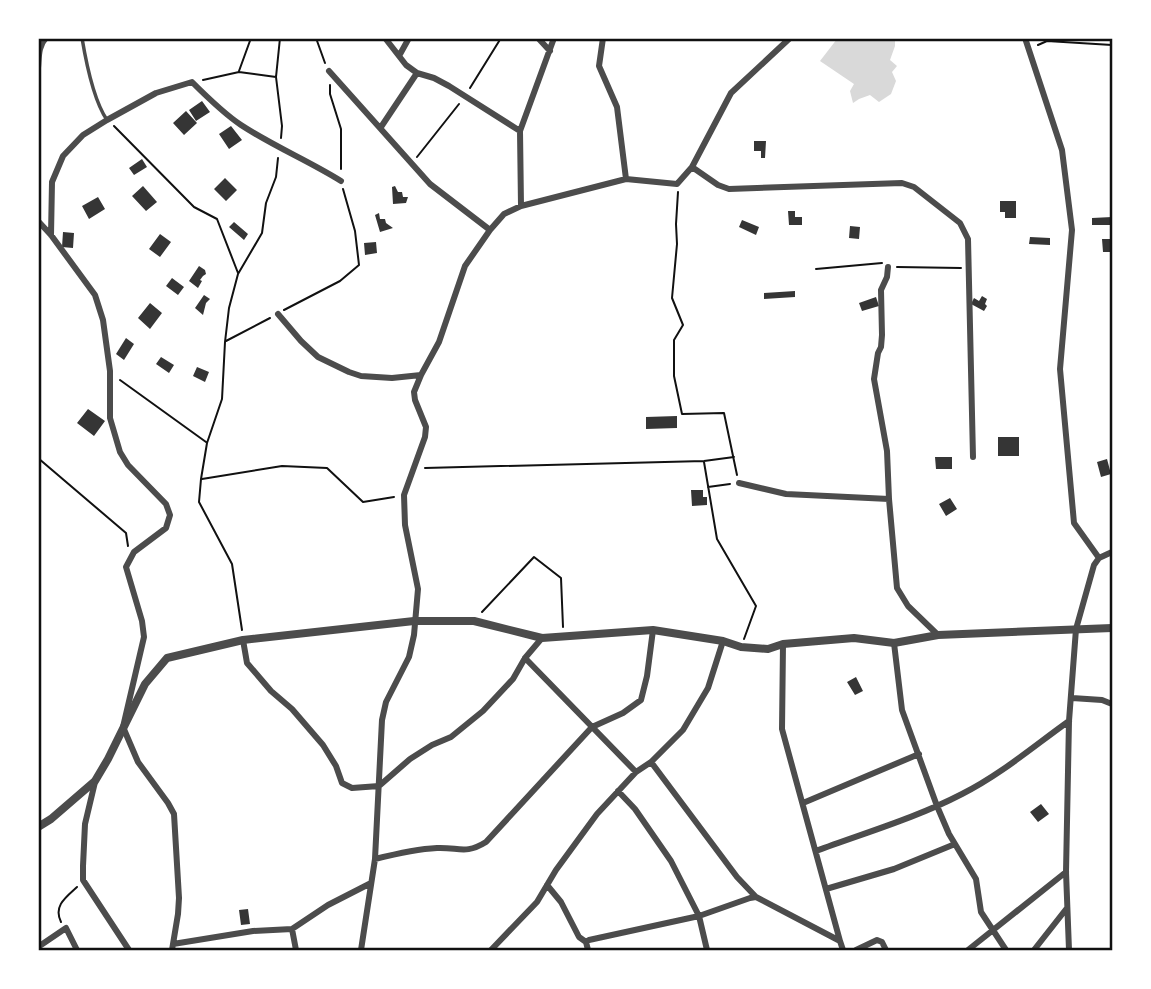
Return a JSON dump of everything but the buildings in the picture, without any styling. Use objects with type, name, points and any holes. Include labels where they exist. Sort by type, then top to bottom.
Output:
[{"type":"street","points":[[38,68],[40,48],[46,38]]},
{"type":"street","points":[[385,38],[406,65],[417,73],[449,86],[520,131]]},
{"type":"street","points":[[399,56],[409,38]]},
{"type":"street","points":[[538,38],[550,51]]},
{"type":"street","points":[[521,206],[520,131],[554,38]]},
{"type":"street","points":[[603,38],[599,66],[617,107],[626,180]]},
{"type":"street","points":[[361,950],[375,859],[382,720],[386,702],[409,657],[414,635],[418,589],[405,525],[404,495],[425,437],[426,427],[414,392],[439,342],[465,266],[504,214],[521,206],[626,180],[677,184],[692,167],[731,93],[790,38]]},
{"type":"street","points":[[1026,38],[1062,150],[1072,230],[1060,369],[1074,523],[1099,558]]},
{"type":"street","points":[[329,71],[430,184],[490,230]]},
{"type":"street","points":[[381,127],[417,73]]},
{"type":"street","points":[[51,235],[52,182],[63,156],[83,135],[107,120],[156,93],[191,82],[239,124],[341,181]]},
{"type":"street","points":[[692,167],[718,186],[729,189],[902,183],[914,187],[960,223],[968,239],[973,457]]},
{"type":"street","points":[[38,221],[95,295],[103,320],[110,371],[110,418],[120,452],[128,466],[166,504],[170,515],[166,528],[134,552],[126,567],[142,621],[144,638],[123,727],[138,761],[174,814],[178,914],[173,947],[253,930],[292,929],[328,905],[371,883]]},
{"type":"street","points":[[888,267],[881,290],[881,347],[874,379],[887,451],[897,588],[908,606],[938,635]]},
{"type":"street","points":[[278,314],[318,357],[349,372],[361,376],[392,378],[421,375]]},
{"type":"street","points":[[738,483],[786,495],[889,499]]},
{"type":"street","points":[[1069,950],[1066,872],[1069,722],[1076,629],[1094,565],[1099,558],[1112,552]]},
{"type":"street","points":[[129,950],[83,880],[85,824],[95,781],[145,684],[167,658],[243,640],[414,621],[474,621],[542,638],[653,630],[723,641],[741,647],[768,649],[783,644],[854,638],[894,643],[938,635],[1112,628]]},
{"type":"street","points":[[375,859],[404,851],[438,848],[468,851],[486,842],[592,727],[623,713],[641,700],[653,630]]},
{"type":"street","points":[[243,640],[247,663],[323,745],[336,766],[342,783],[352,788],[379,786],[410,759],[451,737],[483,710],[513,679],[525,658],[542,638]]},
{"type":"street","points":[[491,950],[537,902],[574,844],[618,791],[682,730],[708,688],[723,641]]},
{"type":"street","points":[[894,643],[902,710],[937,806],[976,880],[981,912],[1006,950]]},
{"type":"street","points":[[783,644],[782,729],[844,950]]},
{"type":"street","points":[[525,658],[636,772]]},
{"type":"street","points":[[1072,698],[1102,700],[1112,705]]},
{"type":"street","points":[[816,851],[937,806],[964,793],[1069,722]]},
{"type":"street","points":[[803,803],[919,754]]},
{"type":"street","points":[[651,762],[737,877],[756,897],[840,941]]},
{"type":"street","points":[[38,827],[95,781]]},
{"type":"street","points":[[618,791],[635,809],[671,861],[699,916],[707,950]]},
{"type":"street","points":[[826,889],[894,869],[955,844]]},
{"type":"street","points":[[968,950],[1066,872]]},
{"type":"street","points":[[547,885],[561,902],[579,937],[586,942],[588,950]]},
{"type":"street","points":[[586,942],[699,916],[756,897]]},
{"type":"street","points":[[1034,950],[1067,908]]},
{"type":"street","points":[[38,947],[66,928],[77,950]]},
{"type":"street","points":[[292,929],[296,950]]},
{"type":"street","points":[[856,950],[877,940],[882,942],[886,950]]},
{"type":"lane","points":[[82,38],[93,84],[102,113],[107,120]]},
{"type":"path","points":[[239,72],[251,38]]},
{"type":"path","points":[[243,640],[232,564],[199,502],[207,443],[222,398],[229,308],[238,274],[262,233],[266,203],[276,177],[282,127],[276,78],[280,38]]},
{"type":"path","points":[[225,342],[340,281],[359,265],[355,232],[341,181],[341,130],[330,94],[329,71],[316,38]]},
{"type":"path","points":[[1030,49],[1047,40],[1112,45]]},
{"type":"path","points":[[191,82],[239,72],[276,78]]},
{"type":"path","points":[[107,120],[194,207],[217,219],[238,274]]},
{"type":"path","points":[[677,184],[677,244],[672,298],[683,325],[674,340],[674,376],[682,414],[724,413],[738,483],[708,487]]},
{"type":"path","points":[[110,371],[207,443]]},
{"type":"path","points":[[413,468],[704,461],[734,457]]},
{"type":"path","points":[[38,458],[127,533],[130,561]]},
{"type":"path","points":[[704,461],[717,539],[756,606],[741,647]]},
{"type":"path","points":[[201,479],[282,466],[327,468],[363,502],[404,495]]},
{"type":"path","points":[[474,621],[534,557],[561,578],[563,636]]},
{"type":"path","points":[[66,928],[57,909],[63,899],[83,880]]},
{"type":"shaded area","points":[[837,39],[895,39],[890,60],[897,66],[892,72],[896,81],[891,94],[879,102],[870,95],[853,103],[850,91],[854,84],[820,61]]}]
